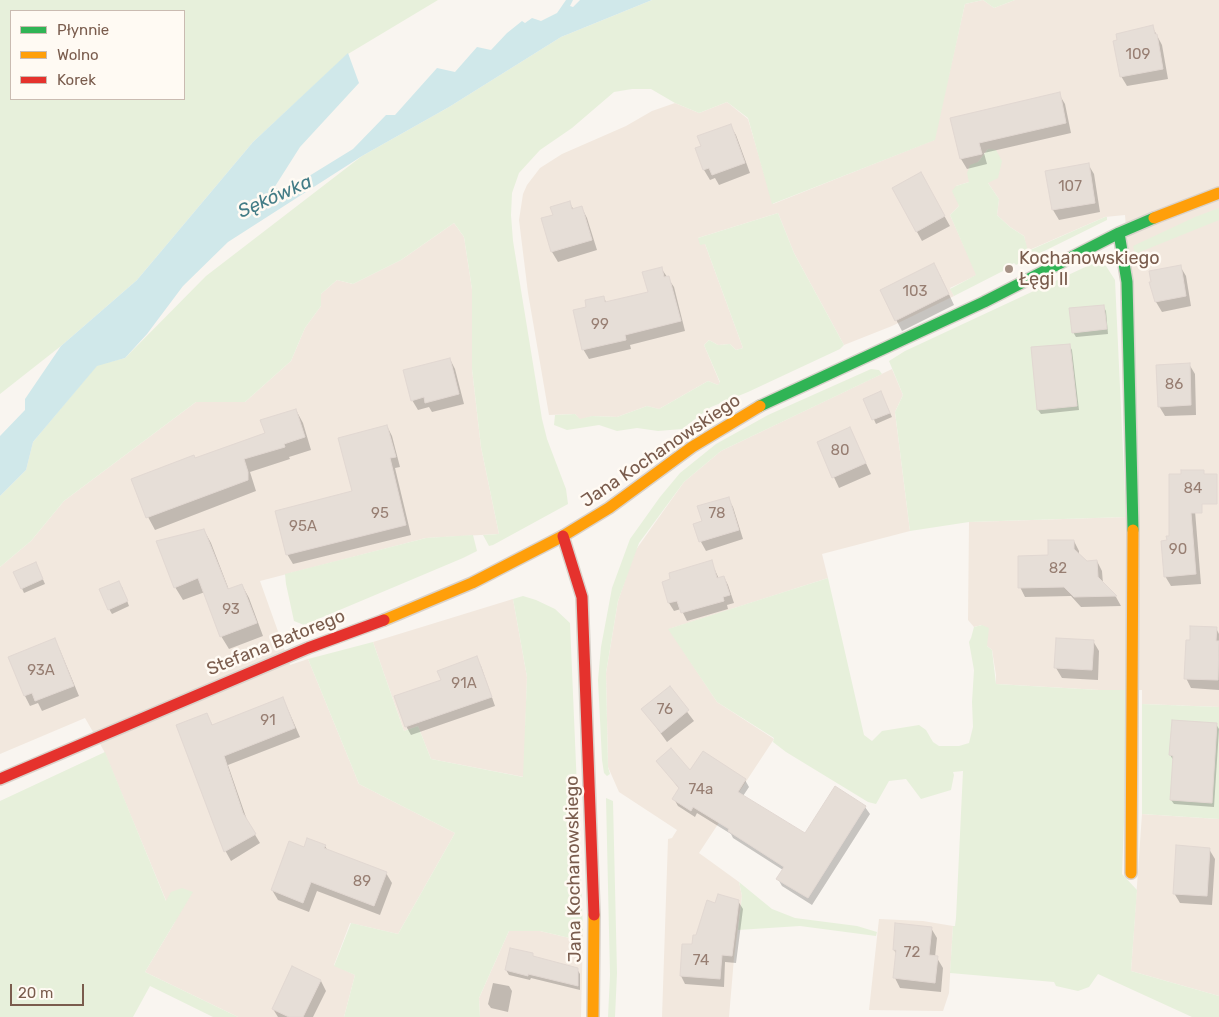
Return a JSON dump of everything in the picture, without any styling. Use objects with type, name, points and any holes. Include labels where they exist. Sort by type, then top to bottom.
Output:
[{"type":"street","name":"Jana Kochanowskiego","points":[[593,1017],[594,893],[582,597],[563,536],[609,508],[692,447],[754,410],[984,302],[1120,233],[1198,200],[1219,194]]},
{"type":"street","points":[[1120,233],[1127,282],[1133,509],[1131,873]]},
{"type":"street","name":"Stefana Batorego","points":[[0,780],[91,739],[308,648],[391,617],[472,583],[563,536]]},
{"type":"shaded area","points":[[983,0],[994,8],[1015,0],[1219,0],[1219,707],[1142,704],[1142,690],[1099,690],[996,684],[992,650],[987,646],[982,625],[974,627],[968,620],[969,522],[1126,517],[1128,255],[1125,215],[1105,217],[1027,251],[1024,236],[997,215],[999,199],[988,183],[988,149],[978,162],[969,182],[956,186],[959,206],[950,215],[977,275],[950,288],[954,296],[892,326],[844,345],[794,253],[778,213],[698,238],[705,244],[743,348],[736,350],[730,344],[718,345],[709,340],[704,345],[720,383],[718,385],[708,381],[659,409],[647,406],[617,417],[592,416],[580,420],[575,414],[549,415],[528,293],[519,220],[523,194],[527,185],[540,168],[562,154],[626,126],[652,111],[675,103],[699,113],[727,102],[748,119],[773,204],[934,140],[965,4]]},
{"type":"shaded area","points":[[454,223],[464,237],[472,289],[472,369],[481,447],[499,534],[426,538],[260,581],[290,665],[308,659],[359,784],[455,833],[398,934],[350,923],[334,965],[355,975],[344,1017],[238,1017],[145,972],[175,922],[104,751],[85,718],[0,754],[0,567],[31,541],[64,501],[196,402],[245,402],[291,361],[305,328],[321,306],[321,294],[337,280],[353,284],[401,260]]},
{"type":"shaded area","points":[[892,369],[903,395],[895,412],[910,531],[822,554],[828,578],[669,629],[717,702],[774,739],[699,853],[739,882],[742,896],[729,1017],[662,1017],[668,839],[672,838],[677,830],[619,792],[608,767],[606,673],[618,601],[635,551],[684,482],[721,451]]},
{"type":"shaded area","points":[[513,599],[527,677],[524,777],[431,759],[418,726],[404,731],[373,642]]},
{"type":"shaded area","points":[[1142,814],[1219,819],[1219,996],[1131,971]]},
{"type":"shaded area","points":[[879,919],[923,921],[953,926],[949,993],[943,1011],[869,1010]]},
{"type":"shaded area","points":[[583,930],[581,1017],[480,1017],[479,998],[509,931],[540,931],[574,939]]},
{"type":"green space","points":[[0,0],[438,0],[348,54],[253,142],[137,280],[61,346],[0,394]]},
{"type":"green space","points":[[652,0],[983,0],[965,4],[935,140],[772,204],[748,118],[727,102],[699,113],[675,103],[651,89],[632,89],[614,92],[572,128],[540,150],[519,173],[512,193],[513,241],[542,419],[547,439],[566,489],[568,504],[493,545],[489,546],[483,535],[499,534],[481,447],[472,369],[472,289],[464,237],[454,223],[401,260],[353,284],[337,280],[321,294],[321,306],[305,328],[291,361],[245,402],[196,402],[64,501],[31,541],[0,567],[0,496],[26,470],[33,442],[97,365],[125,358],[206,276],[362,156],[449,107],[561,37]]},
{"type":"green space","points":[[983,0],[1015,0],[994,8]]},
{"type":"green space","points":[[988,149],[996,150],[1002,161],[998,178],[988,183],[999,199],[997,215],[1024,236],[1028,251],[1105,217],[1107,217],[1107,220],[1016,265],[1014,263],[1003,269],[1003,271],[954,296],[950,289],[976,275],[950,215],[959,206],[952,191],[956,186],[969,182],[967,173],[970,165],[978,162]]},
{"type":"green space","points":[[1219,208],[1219,220],[1135,254],[1133,246]]},
{"type":"green space","points":[[778,213],[794,253],[844,345],[840,349],[711,407],[682,429],[658,431],[637,428],[617,431],[599,425],[567,430],[554,425],[555,415],[575,414],[580,419],[592,416],[617,417],[647,406],[659,409],[708,381],[718,385],[720,382],[704,345],[709,340],[718,345],[730,344],[736,350],[743,348],[705,244],[700,245],[698,238]]},
{"type":"green space","points":[[1096,262],[1106,266],[1115,280],[1126,517],[969,522],[910,531],[895,412],[903,395],[889,361],[905,351]]},
{"type":"green space","points":[[871,369],[879,370],[882,374],[721,451],[684,482],[639,543],[618,601],[606,673],[608,767],[610,774],[607,776],[604,773],[602,760],[598,680],[601,647],[612,588],[630,539],[680,473],[716,444],[768,415]]},
{"type":"green space","points":[[473,535],[477,551],[463,558],[304,625],[294,621],[285,574],[426,538]]},
{"type":"green space","points":[[828,578],[864,735],[872,741],[882,731],[919,725],[926,730],[933,742],[939,746],[959,746],[969,743],[973,727],[974,670],[969,642],[974,627],[982,625],[989,628],[987,646],[992,650],[996,684],[1129,690],[1122,874],[1137,890],[1131,971],[1219,996],[1219,1017],[1192,1017],[1098,974],[1089,987],[1078,991],[1056,986],[1054,982],[950,973],[953,926],[955,926],[956,918],[963,771],[953,772],[951,790],[921,799],[906,779],[889,781],[876,804],[868,802],[786,752],[773,742],[774,738],[717,702],[668,629]]},
{"type":"green space","points":[[523,596],[555,609],[570,623],[583,930],[574,939],[540,931],[509,931],[479,998],[480,1017],[344,1017],[355,975],[334,966],[351,923],[398,934],[455,833],[359,784],[308,659],[373,642],[404,731],[418,726],[431,759],[523,777],[527,677],[513,599]]},
{"type":"green space","points":[[1142,704],[1219,707],[1219,819],[1142,814]]},
{"type":"green space","points":[[105,752],[166,901],[171,892],[182,888],[193,892],[145,972],[238,1017],[213,1017],[150,986],[133,1017],[0,1017],[0,801]]},
{"type":"green space","points":[[606,798],[613,801],[617,973],[615,1017],[608,1017],[610,975]]},
{"type":"green space","points":[[739,882],[772,909],[795,918],[857,926],[877,932],[876,936],[800,926],[738,930],[742,896]]},
{"type":"water","name":"Sękówka","points":[[566,0],[573,0],[570,6],[573,7],[580,0],[652,0],[561,37],[449,107],[362,156],[228,242],[183,286],[147,334],[125,358],[97,366],[33,442],[26,470],[0,496],[0,436],[25,410],[25,399],[61,346],[137,280],[253,142],[348,53],[359,83],[300,147],[274,188],[288,189],[353,149],[386,115],[395,115],[437,68],[455,72],[477,47],[491,50],[522,21],[525,23],[532,18],[541,21],[557,13]]},
{"type":"building","points":[[1153,25],[1155,34],[1157,34],[1163,69],[1120,77],[1113,41],[1117,40],[1116,34]]},
{"type":"building","points":[[1060,92],[1066,123],[979,143],[982,154],[960,159],[950,118]]},
{"type":"building","points":[[731,124],[745,163],[712,175],[709,168],[703,170],[695,148],[701,146],[697,136]]},
{"type":"building","points":[[1089,163],[1095,203],[1052,210],[1045,171]]},
{"type":"building","points":[[921,172],[945,216],[916,232],[892,188]]},
{"type":"building","points":[[570,201],[572,209],[582,206],[592,240],[551,252],[541,218],[553,215],[550,207]]},
{"type":"building","points":[[934,263],[949,294],[895,321],[880,290]]},
{"type":"building","points":[[1181,265],[1186,296],[1155,302],[1149,282],[1151,282],[1149,271]]},
{"type":"building","points":[[662,267],[664,277],[669,276],[681,321],[625,335],[626,340],[582,350],[573,310],[586,307],[585,300],[604,296],[605,302],[648,292],[642,272]]},
{"type":"building","points":[[1104,305],[1107,329],[1072,333],[1069,308]]},
{"type":"building","points":[[1070,344],[1077,406],[1037,410],[1031,347]]},
{"type":"building","points":[[450,358],[459,394],[425,403],[424,397],[411,401],[403,370]]},
{"type":"building","points":[[1190,363],[1191,405],[1158,407],[1156,365]]},
{"type":"building","points":[[881,391],[890,413],[872,420],[863,399]]},
{"type":"building","points":[[296,409],[305,437],[284,444],[285,447],[244,459],[248,480],[146,518],[131,479],[194,455],[195,458],[265,433],[260,420]]},
{"type":"building","points":[[387,425],[396,457],[390,458],[406,525],[286,555],[275,511],[352,491],[338,438]]},
{"type":"building","points":[[850,427],[866,463],[832,478],[817,442]]},
{"type":"building","points":[[1181,470],[1204,470],[1204,474],[1217,474],[1217,504],[1202,504],[1202,513],[1191,513],[1196,574],[1164,577],[1161,541],[1167,540],[1166,536],[1169,536],[1169,474],[1181,474]]},
{"type":"building","points":[[729,497],[739,530],[699,542],[693,524],[702,521],[697,506]]},
{"type":"building","points":[[204,529],[228,589],[242,584],[257,623],[220,637],[198,578],[174,588],[156,541]]},
{"type":"building","points":[[1048,540],[1074,540],[1074,549],[1087,561],[1097,560],[1098,577],[1117,596],[1074,597],[1064,587],[1018,588],[1018,556],[1048,555]]},
{"type":"building","points":[[712,560],[717,578],[724,576],[730,595],[723,597],[724,601],[681,613],[677,601],[668,603],[662,582],[670,579],[669,573]]},
{"type":"building","points":[[36,562],[43,579],[21,589],[13,572]]},
{"type":"building","points":[[119,581],[128,601],[108,610],[99,589]]},
{"type":"building","points":[[1190,626],[1217,627],[1216,641],[1219,641],[1218,680],[1184,679],[1186,640],[1190,640]]},
{"type":"building","points":[[55,638],[74,686],[35,701],[32,693],[24,696],[8,657]]},
{"type":"building","points":[[1056,638],[1094,640],[1092,670],[1054,668]]},
{"type":"building","points":[[477,656],[492,697],[405,727],[394,696],[441,680],[437,671]]},
{"type":"building","points":[[670,686],[689,710],[661,733],[641,709]]},
{"type":"building","points":[[283,697],[295,728],[224,756],[243,813],[256,834],[224,852],[176,725],[207,713],[212,725]]},
{"type":"building","points":[[1172,720],[1217,723],[1212,803],[1170,800],[1173,756],[1169,755]]},
{"type":"building","points":[[671,748],[690,770],[703,751],[746,779],[738,792],[805,833],[835,786],[866,806],[808,898],[776,879],[784,867],[693,807],[691,811],[672,799],[679,788],[656,761]]},
{"type":"building","points":[[307,838],[326,845],[324,848],[387,872],[374,906],[311,882],[303,903],[271,890],[289,841],[304,847]]},
{"type":"building","points":[[1176,845],[1210,848],[1207,896],[1173,894]]},
{"type":"building","points":[[718,894],[739,900],[732,956],[722,955],[720,979],[680,976],[682,944],[692,944],[693,935],[696,935],[707,900],[715,903]]},
{"type":"building","points":[[895,923],[932,927],[929,955],[938,956],[935,983],[893,978],[896,950],[893,950]]},
{"type":"building","points":[[510,948],[533,953],[533,956],[578,968],[578,986],[505,970]]},
{"type":"building","points":[[292,966],[321,980],[303,1017],[289,1017],[272,1009]]},
{"type":"traffic: fast","points":[[760,406],[984,302],[1119,233],[1154,218]]},
{"type":"traffic: fast","points":[[1119,233],[1127,282],[1133,530]]},
{"type":"traffic: slow","points":[[1154,218],[1219,193]]},
{"type":"traffic: slow","points":[[384,620],[472,583],[563,536],[609,508],[692,447],[760,406]]},
{"type":"traffic: slow","points":[[1131,873],[1133,530]]},
{"type":"traffic: slow","points":[[593,1017],[594,915]]},
{"type":"traffic: jam","points":[[563,536],[582,597],[594,915]]},
{"type":"traffic: jam","points":[[0,779],[308,648],[384,620]]},
{"type":"place","name":"Kochanowskiego Łęgi II","points":[[1009,269]]}]
